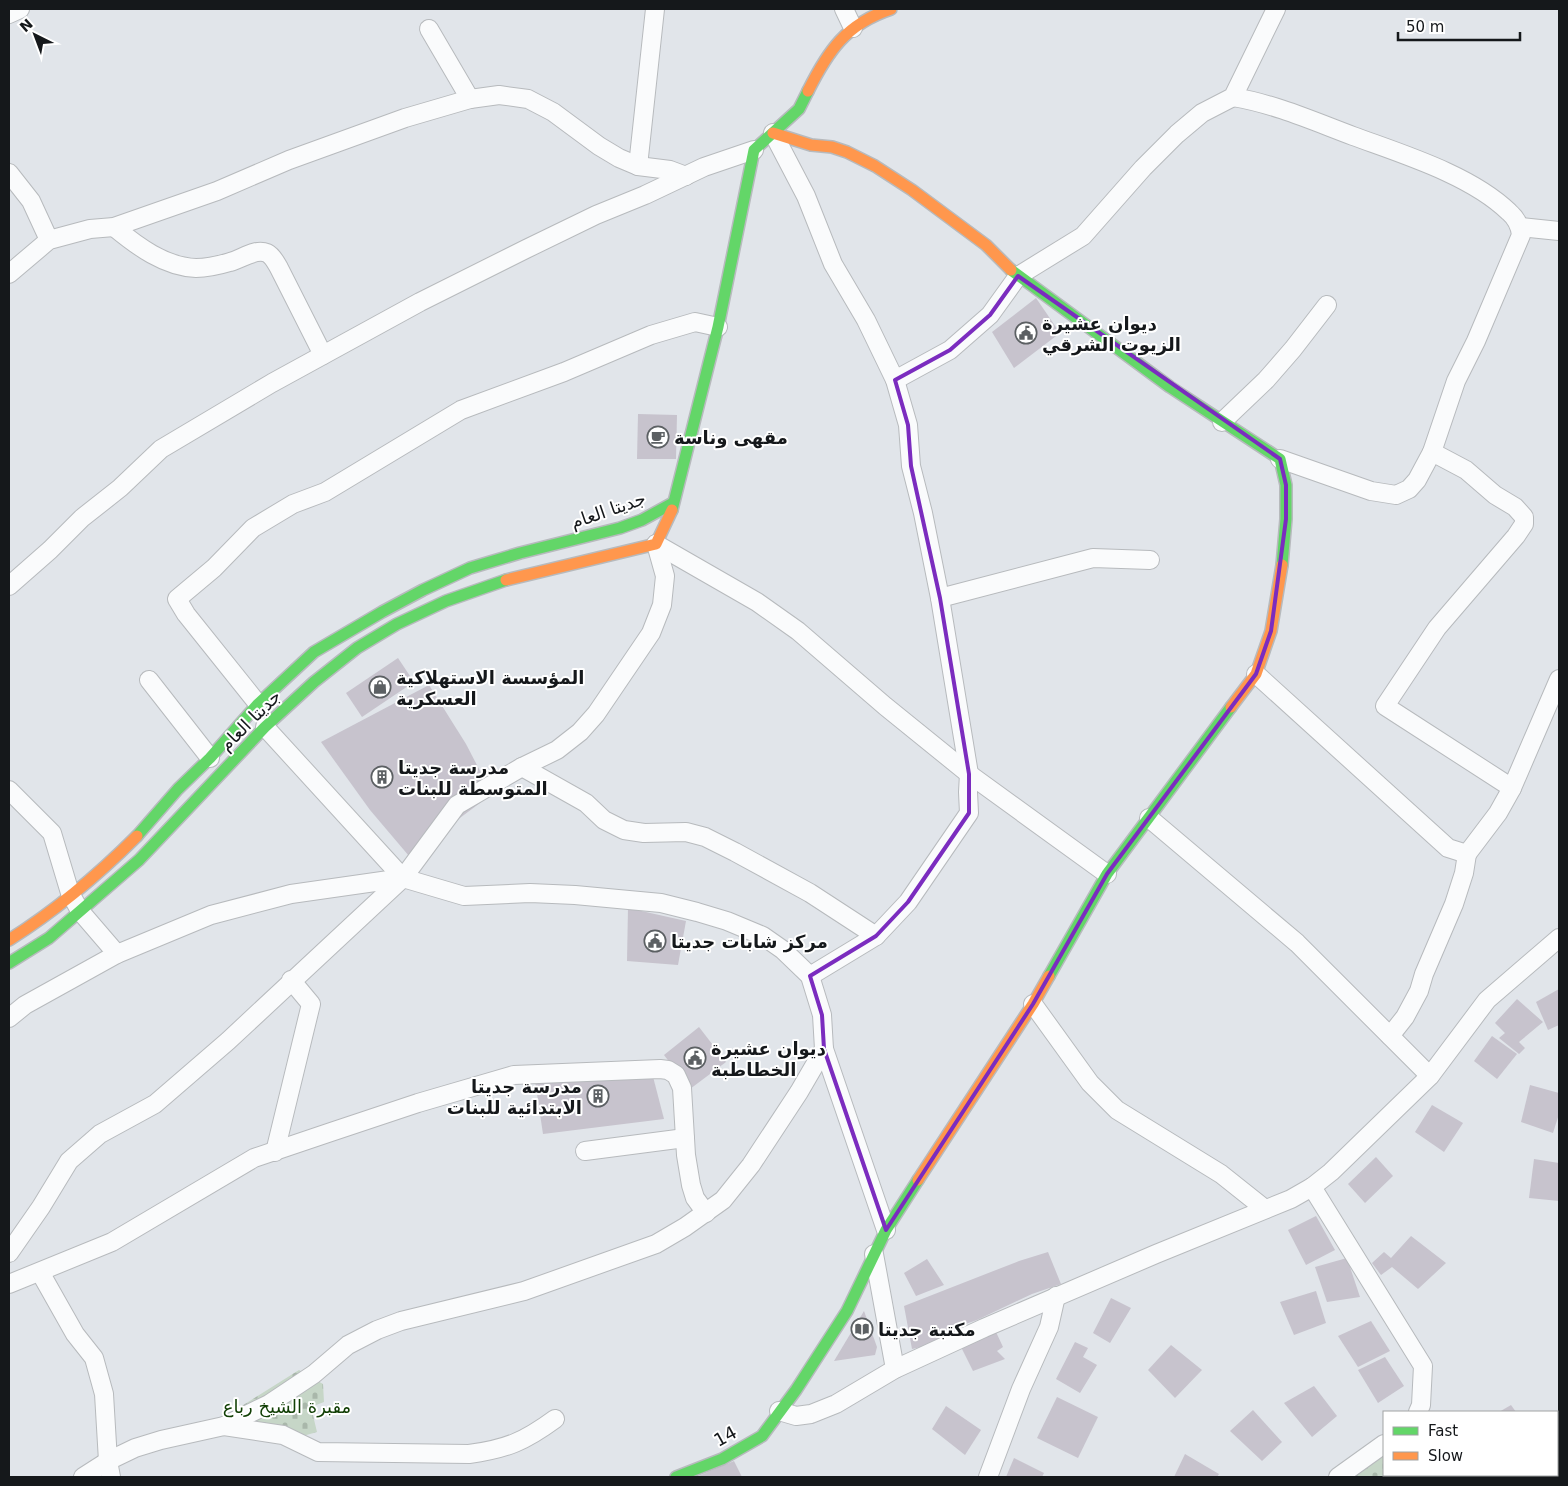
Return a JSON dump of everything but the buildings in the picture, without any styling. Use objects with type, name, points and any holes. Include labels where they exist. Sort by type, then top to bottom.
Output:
[{"type":"main road","points":[[673,503],[718,327],[754,150],[799,109],[821,65],[839,40],[853,28],[891,9]]},
{"type":"main road","points":[[773,133],[811,145],[840,149],[875,166],[912,190],[986,245],[1018,276],[1170,387],[1280,460]]},
{"type":"main road","name":"14","points":[[676,1477],[722,1459],[762,1436],[796,1390],[847,1311],[886,1230],[1033,1004],[1108,874],[1256,674],[1271,631],[1282,563],[1286,519],[1286,485],[1280,460]]},
{"type":"main road","name":"جديتا العام","points":[[9,963],[48,938],[140,860],[265,728],[314,682],[357,648],[397,624],[446,601],[496,582],[656,544],[671,515],[673,503]]},
{"type":"main road","name":"جديتا العام","points":[[9,940],[37,922],[136,838],[178,789],[210,758],[258,704],[314,652],[423,590],[470,568],[620,528],[642,520],[673,503]]},
{"type":"main road","points":[[178,789],[194,803]]},
{"type":"street","points":[[9,14],[20,9]]},
{"type":"street","points":[[638,166],[655,9]]},
{"type":"street","points":[[844,9],[853,28]]},
{"type":"street","points":[[895,380],[950,350],[990,315],[1018,276],[1083,236],[1143,168],[1177,134],[1202,113],[1234,96],[1276,9]]},
{"type":"street","points":[[429,29],[470,99]]},
{"type":"street","points":[[9,274],[50,240],[90,229],[114,227],[217,191],[289,160],[372,130],[470,99],[499,95],[528,99],[553,112],[619,158],[638,166],[670,170],[686,176]]},
{"type":"street","points":[[1234,96],[1283,109],[1420,161],[1468,184],[1497,202],[1511,213],[1520,227],[1521,235],[1518,246],[1456,381],[1432,452],[1417,480],[1409,489],[1396,495],[1371,491],[1280,460]]},
{"type":"street","points":[[773,133],[806,196],[832,264],[866,320],[895,380],[908,424],[911,466],[940,598],[969,774],[969,813],[908,902],[876,936],[810,976]]},
{"type":"street","points":[[9,586],[82,518],[120,488],[161,449],[272,383],[420,302],[596,216],[704,167],[754,150]]},
{"type":"street","points":[[9,173],[32,201],[50,240]]},
{"type":"street","points":[[114,227],[136,245],[169,262],[196,268],[231,262],[256,252],[265,252],[272,256],[323,355]]},
{"type":"street","points":[[1520,227],[1559,231]]},
{"type":"street","points":[[1222,422],[1266,380],[1327,305]]},
{"type":"street","points":[[258,704],[186,614],[177,599],[214,568],[253,528],[293,504],[326,492],[461,410],[564,372],[651,335],[695,322],[718,327]]},
{"type":"street","points":[[1432,452],[1466,470],[1495,495],[1515,507],[1524,517],[1524,524],[1438,628],[1385,706],[1512,788]]},
{"type":"street","points":[[9,1253],[41,1207],[69,1161],[100,1134],[155,1104],[228,1041],[291,980],[403,878],[457,805],[522,767],[556,750],[580,732],[596,714],[651,633],[662,605],[665,576],[656,544]]},
{"type":"street","points":[[656,544],[757,602],[798,631],[884,706],[969,774],[1108,874]]},
{"type":"street","points":[[940,598],[1093,558],[1150,560]]},
{"type":"street","points":[[1256,674],[1448,848],[1467,854]]},
{"type":"street","points":[[1390,1036],[1405,1017],[1419,991],[1424,974],[1454,904],[1464,873],[1467,854],[1498,813],[1512,788],[1559,679]]},
{"type":"street","points":[[149,680],[210,758]]},
{"type":"street","points":[[265,728],[403,878]]},
{"type":"street","points":[[522,767],[586,803],[604,820],[624,830],[644,833],[686,832],[705,838],[735,852],[810,893],[876,936]]},
{"type":"street","points":[[9,790],[52,833],[70,893],[80,911],[117,954]]},
{"type":"street","points":[[1149,818],[1297,943],[1430,1076]]},
{"type":"street","points":[[9,1018],[25,1006],[117,954],[211,915],[291,894],[403,878],[464,896],[530,893],[661,903],[726,921],[763,936],[782,950],[810,976],[822,1015],[824,1049],[886,1230]]},
{"type":"street","points":[[779,1411],[796,1416],[811,1414],[836,1404],[895,1369],[1056,1296],[1291,1199],[1312,1187],[1331,1172],[1430,1076],[1487,1000],[1559,938]]},
{"type":"street","points":[[275,1152],[311,1004],[291,980]]},
{"type":"street","points":[[1033,1004],[1090,1083],[1118,1110],[1221,1174],[1265,1210]]},
{"type":"street","points":[[83,1477],[110,1469],[135,1448],[224,1426],[269,1404],[314,1374],[348,1345],[377,1330],[401,1321],[524,1291],[656,1244],[706,1214],[723,1200],[751,1165],[799,1092],[824,1049]]},
{"type":"street","points":[[9,1284],[112,1242],[254,1158],[418,1103],[514,1075],[660,1069],[668,1070],[676,1075],[682,1088],[686,1155],[693,1192],[706,1214]]},
{"type":"street","points":[[585,1151],[686,1138]]},
{"type":"street","points":[[1312,1187],[1422,1366],[1423,1410]]},
{"type":"street","points":[[874,1254],[895,1369]]},
{"type":"street","points":[[40,1272],[75,1334],[94,1358],[104,1394],[110,1469]]},
{"type":"street","points":[[988,1477],[1021,1389],[1049,1327],[1056,1296]]},
{"type":"street","points":[[224,1426],[283,1435],[318,1452],[470,1454],[491,1452],[511,1446],[531,1436],[555,1419]]},
{"type":"street","points":[[1338,1477],[1383,1445]]},
{"type":"highlighted area","points":[[1018,276],[1280,459],[1286,485],[1286,519],[1271,631],[1256,674],[1107,874],[1033,1004],[886,1230],[824,1049],[822,1015],[810,976],[876,936],[908,902],[969,813],[969,774],[940,598],[911,466],[908,425],[895,380],[950,350],[990,315]]},
{"type":"green space","name":"مقبرة الشيخ رباع","points":[[299,1370],[323,1384],[324,1402],[311,1407],[317,1432],[303,1436],[232,1414],[237,1409]]},
{"type":"green space","points":[[1383,1442],[1383,1476],[1523,1477],[1348,1477]]},
{"type":"traffic: fast","points":[[672,510],[718,327],[754,150],[799,109],[808,91]]},
{"type":"traffic: fast","points":[[1011,270],[1170,387],[1280,459],[1286,485],[1286,519],[1282,565]]},
{"type":"traffic: fast","points":[[137,836],[178,789],[210,758],[258,704],[314,652],[382,612],[470,568],[520,553],[620,528],[642,520],[673,503]]},
{"type":"traffic: fast","points":[[9,963],[49,938],[139,860],[265,727],[314,682],[357,648],[397,624],[446,601],[506,580]]},
{"type":"traffic: fast","points":[[1049,976],[1107,874],[1231,707]]},
{"type":"traffic: fast","points":[[676,1477],[722,1459],[762,1436],[796,1390],[847,1311],[886,1230],[918,1180]]},
{"type":"traffic: slow","points":[[808,91],[831,51],[850,31],[875,15],[891,9]]},
{"type":"traffic: slow","points":[[773,133],[811,145],[832,147],[875,166],[912,190],[986,245],[1011,270]]},
{"type":"traffic: slow","points":[[506,580],[656,544],[672,510]]},
{"type":"traffic: slow","points":[[1231,707],[1256,674],[1271,631],[1282,565]]},
{"type":"traffic: slow","points":[[9,940],[76,892],[137,836]]},
{"type":"traffic: slow","points":[[918,1180],[1033,1004],[1049,976]]},
{"type":"place","name":"ديوان عشيرة الزيوت الشرقي","points":[[1026,333]]},
{"type":"place","name":"مقهى وناسة","points":[[658,437]]},
{"type":"place","name":"المؤسسة الاستهلاكية العسكرية","points":[[380,687]]},
{"type":"place","name":"مدرسة جديتا المتوسطة للبنات","points":[[382,777]]},
{"type":"place","name":"مركز شابات جديتا","points":[[655,941]]},
{"type":"place","name":"ديوان عشيرة الخطاطبة","points":[[695,1058]]},
{"type":"place","name":"مدرسة جديتا الابتدائية للبنات","points":[[598,1096]]},
{"type":"place","name":"مكتبة جديتا","points":[[862,1329]]}]
